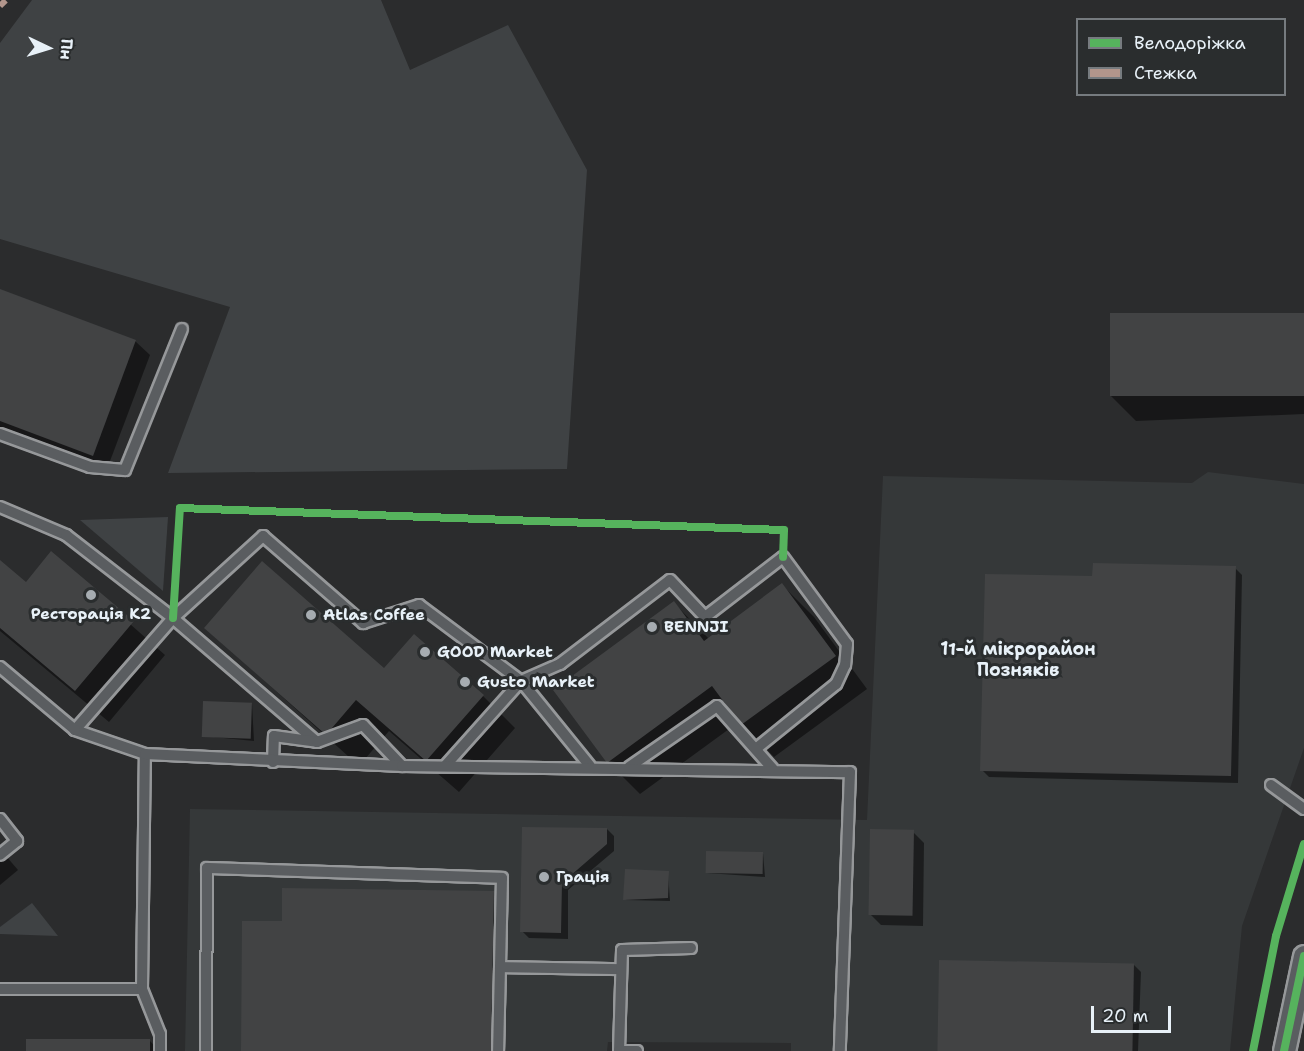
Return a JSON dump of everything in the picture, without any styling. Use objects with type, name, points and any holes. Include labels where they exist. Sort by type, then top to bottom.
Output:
[{"type":"street","points":[[1284,1051],[1304,956]]},
{"type":"lane","points":[[0,434],[90,467],[125,470],[182,329]]},
{"type":"lane","points":[[0,507],[66,535],[173,618],[317,742]]},
{"type":"lane","points":[[75,730],[173,618],[263,536],[363,623],[419,605],[521,681],[590,766]]},
{"type":"lane","points":[[445,766],[521,681],[560,664],[670,580],[705,617],[783,557],[847,644],[845,665],[836,684],[757,748]]},
{"type":"lane","points":[[0,667],[75,730],[145,754],[273,762],[402,766],[590,766],[850,772],[840,1051]]},
{"type":"lane","points":[[628,767],[717,706],[757,748],[773,769]]},
{"type":"lane","points":[[273,762],[274,736],[317,742],[363,725],[402,766]]},
{"type":"lane","points":[[145,754],[142,989],[160,1034],[160,1051]]},
{"type":"lane","points":[[1271,785],[1304,809]]},
{"type":"lane","points":[[0,819],[17,841],[0,855]]},
{"type":"lane","points":[[206,1051],[207,868],[502,878],[498,1051]]},
{"type":"lane","points":[[637,1051],[619,1051],[620,969],[625,948],[692,948]]},
{"type":"lane","points":[[500,967],[620,969]]},
{"type":"lane","points":[[0,989],[142,989]]},
{"type":"shaded area","points":[[32,0],[381,0],[410,70],[508,25],[587,170],[567,469],[168,473],[230,307],[0,239],[0,43]]},
{"type":"shaded area","points":[[1208,472],[1304,484],[1304,748],[1242,926],[1230,1051],[791,1051],[791,1043],[608,1042],[607,1051],[185,1051],[190,809],[867,820],[883,476],[1192,483]]},
{"type":"shaded area","points":[[168,517],[163,591],[80,520]]},
{"type":"shaded area","points":[[32,903],[58,936],[0,934],[0,927]]},
{"type":"building","points":[[0,289],[136,340],[93,456],[0,421]]},
{"type":"building","points":[[1110,313],[1304,313],[1304,396],[1110,396]]},
{"type":"building","points":[[51,551],[134,621],[75,691],[0,628],[0,560],[26,582]]},
{"type":"building","points":[[262,561],[384,668],[414,634],[484,695],[426,761],[356,700],[326,735],[204,628]]},
{"type":"building","points":[[1093,563],[1236,566],[1231,776],[980,771],[985,574],[1092,576]]},
{"type":"building","points":[[782,583],[836,656],[741,725],[712,686],[607,763],[553,690],[674,601],[704,641]]},
{"type":"building","points":[[203,701],[252,703],[251,739],[202,737]]},
{"type":"building","name":"Грація","points":[[522,827],[607,828],[607,844],[562,883],[561,933],[520,932]]},
{"type":"building","points":[[870,829],[914,830],[912,916],[868,915]]},
{"type":"building","points":[[706,851],[763,852],[763,874],[706,873]]},
{"type":"building","points":[[625,869],[669,871],[668,898],[623,900]]},
{"type":"building","points":[[282,888],[494,891],[491,1051],[241,1051],[242,921],[282,921]]},
{"type":"building","points":[[939,960],[1134,963],[1132,1051],[937,1051]]},
{"type":"building","points":[[26,1039],[150,1039],[150,1051],[26,1051]]},
{"type":"marked path","points":[[0,6],[6,0]]},
{"type":"cycle path","points":[[173,618],[180,508],[784,530],[783,557]]},
{"type":"cycle path","points":[[1253,1051],[1276,936],[1304,844]]},
{"type":"cycle path","points":[[1284,1051],[1304,956]]},
{"type":"place","name":"Ресторація K2","points":[[91,595]]},
{"type":"place","name":"Atlas Coffee","points":[[311,615]]},
{"type":"place","name":"BENNJI","points":[[652,627]]},
{"type":"place","name":"GOOD Market","points":[[425,652]]},
{"type":"place","name":"Gusto Market","points":[[465,682]]},
{"type":"place","name":"Грація","points":[[544,877]]},
{"type":"district","name":"11-й мікрорайон Позняків","points":[[1018,660]]}]
